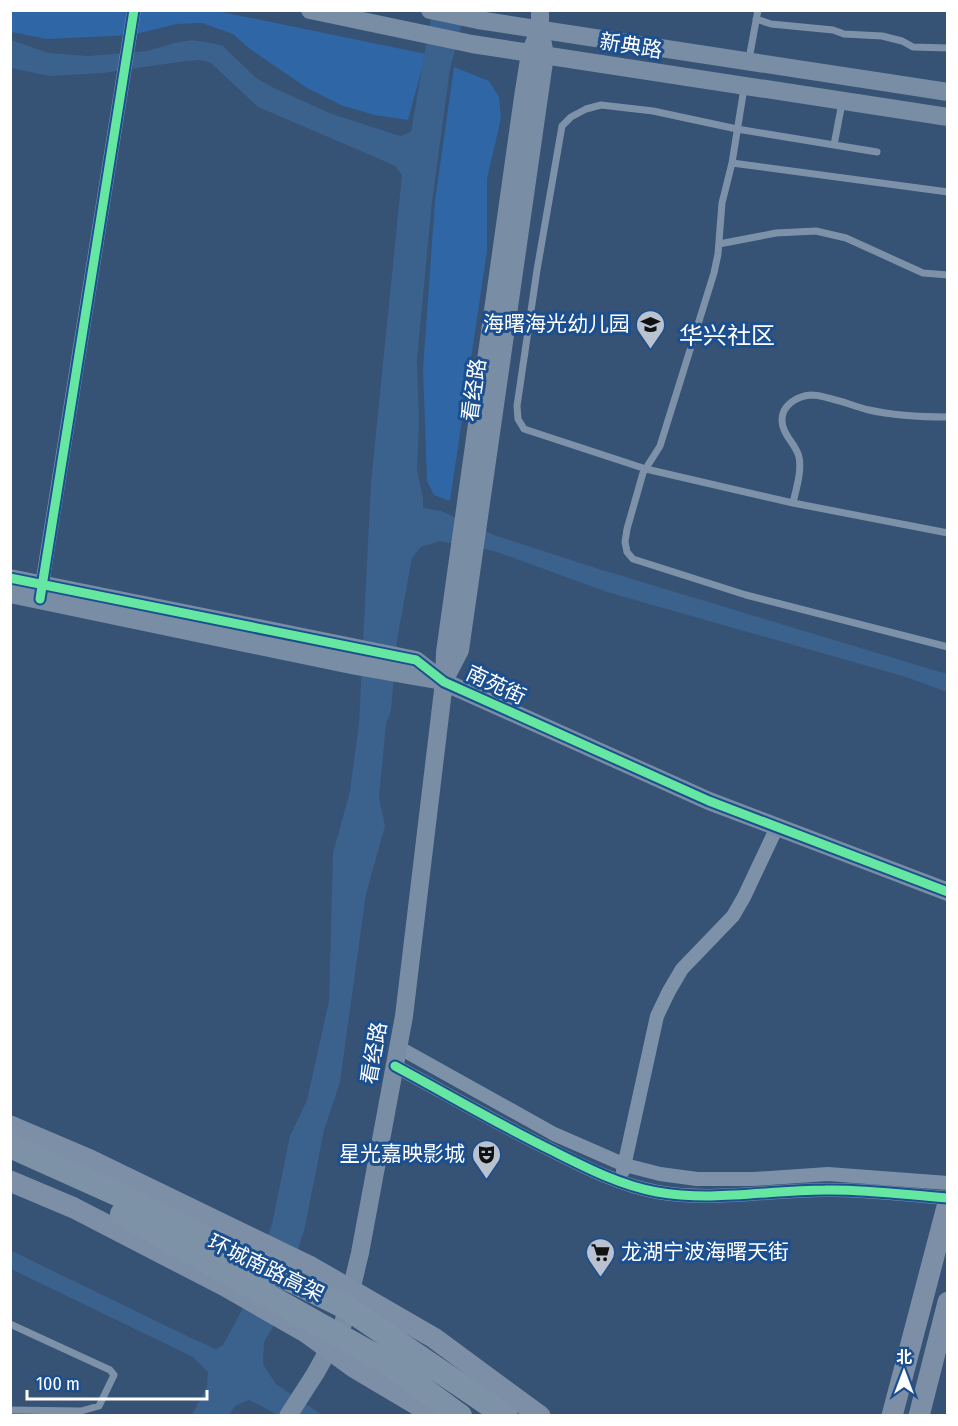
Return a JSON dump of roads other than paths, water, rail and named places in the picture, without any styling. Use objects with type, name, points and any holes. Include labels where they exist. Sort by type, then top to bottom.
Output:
[{"type":"highway","name":"环城南路高架","points":[[10,1146],[117,1194],[347,1308],[506,1416]]},
{"type":"highway","name":"环城南路高架","points":[[10,1164],[139,1222],[388,1362],[460,1416]]},
{"type":"main road","name":"新典路","points":[[310,10],[472,44],[948,117]]},
{"type":"main road","name":"新典路","points":[[430,10],[477,20],[948,92]]},
{"type":"main road","name":"看经路","points":[[293,1409],[343,1324],[360,1253],[395,1066],[405,1005],[444,682],[445,652],[468,545],[537,54],[540,10]]},
{"type":"main road","name":"南苑街","points":[[10,578],[41,592],[410,668],[416,660],[444,682],[698,796],[948,892]]},
{"type":"main road","name":"南苑街","points":[[10,594],[41,592]]},
{"type":"main road","points":[[10,1126],[90,1160],[311,1267],[434,1338],[540,1416]]},
{"type":"main road","points":[[10,1181],[74,1208],[225,1286],[307,1334],[355,1368],[436,1416]]},
{"type":"main road","points":[[892,1416],[948,1203]]},
{"type":"main road","points":[[919,1416],[948,1302]]},
{"type":"street","points":[[41,592],[134,10]]},
{"type":"street","points":[[621,1182],[657,1016],[682,969],[733,916],[777,827]]},
{"type":"street","points":[[398,1047],[554,1134],[625,1165],[660,1174],[697,1179],[753,1179],[828,1174],[948,1183]]},
{"type":"street","points":[[395,1066],[531,1140],[621,1182],[656,1192],[692,1196],[824,1190],[948,1198]]},
{"type":"lane","points":[[748,62],[758,10]]},
{"type":"lane","points":[[756,19],[771,24],[833,30],[844,34],[882,36],[913,46],[948,48]]},
{"type":"lane","points":[[745,86],[732,163],[722,203],[714,273],[660,446],[640,484],[625,542],[627,552],[633,559],[746,595],[948,647]]},
{"type":"lane","points":[[834,145],[843,101]]},
{"type":"lane","points":[[877,152],[737,129],[653,111],[601,105],[586,109],[571,117],[562,126],[537,270],[517,406],[518,420],[524,429],[550,439],[646,469],[793,503],[948,533]]},
{"type":"lane","points":[[732,163],[948,192]]},
{"type":"lane","points":[[719,244],[776,233],[816,231],[846,238],[923,273],[948,275]]},
{"type":"lane","points":[[793,503],[799,456],[785,432],[782,419],[786,407],[795,399],[809,395],[820,396],[873,410],[920,417],[948,417]]},
{"type":"lane","points":[[10,1324],[110,1370],[114,1375],[99,1406],[81,1412],[10,1410]]},
{"type":"place","name":"海曙海光幼儿园","points":[[651,350]]},
{"type":"place","name":"星光嘉映影城","points":[[486,1180]]},
{"type":"place","name":"龙湖宁波海曙天街","points":[[600,1278]]},
{"type":"district","name":"华兴社区","points":[[727,336]]}]
